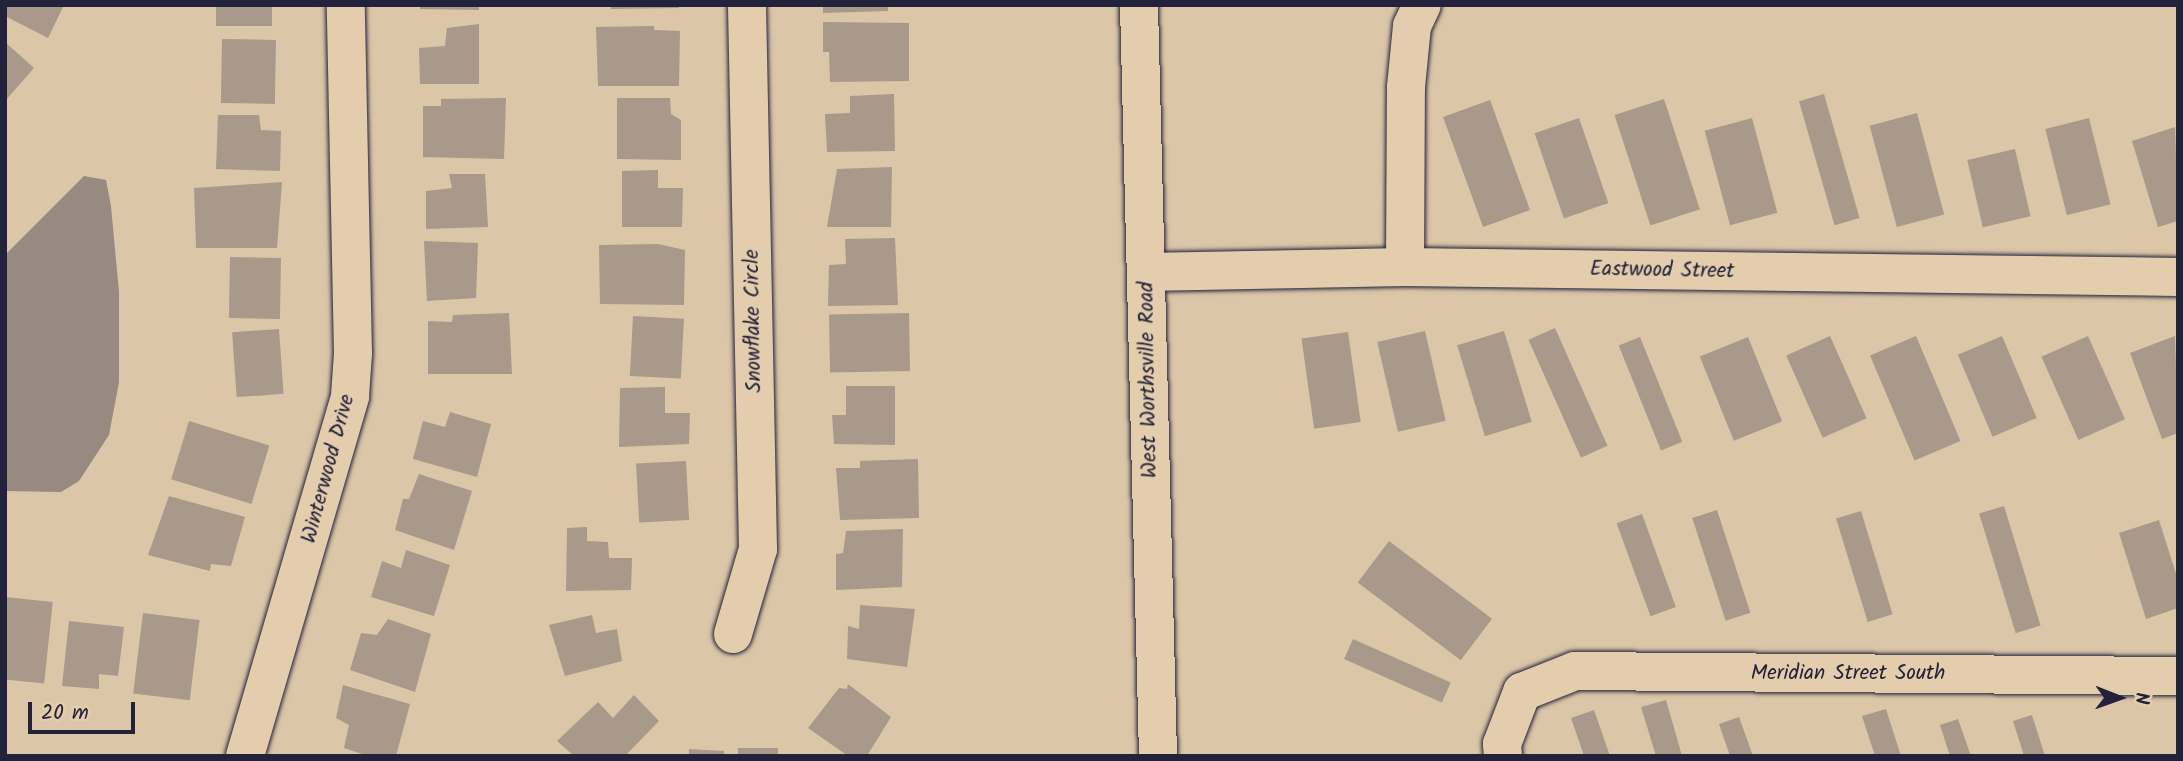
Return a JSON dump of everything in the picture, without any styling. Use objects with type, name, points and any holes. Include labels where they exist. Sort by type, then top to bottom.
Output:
[{"type":"street","name":"Winterwood Drive","points":[[245,756],[350,396],[354,353],[346,5]]},
{"type":"street","name":"Snowflake Circle","points":[[733,634],[758,549],[747,5]]},
{"type":"street","name":"West Worthsville Road","points":[[1139,5],[1158,756]]},
{"type":"street","points":[[1405,267],[1406,87],[1412,26],[1422,5]]},
{"type":"street","name":"Eastwood Street","points":[[1146,272],[1405,267],[2178,277]]},
{"type":"street","name":"Meridian Street South","points":[[1503,756],[1502,744],[1522,692],[1575,671],[2178,676]]},
{"type":"shaded area","points":[[84,176],[106,180],[111,206],[119,292],[119,382],[109,435],[79,481],[61,492],[5,491],[5,255]]},
{"type":"building","points":[[5,5],[64,5],[48,38],[5,16]]},
{"type":"building","points":[[216,5],[272,5],[272,26],[216,26]]},
{"type":"building","points":[[420,5],[479,5],[479,10],[420,9]]},
{"type":"building","points":[[611,5],[679,5],[679,8],[611,9]]},
{"type":"building","points":[[823,5],[888,5],[888,11],[823,13]]},
{"type":"building","points":[[823,22],[909,23],[909,81],[830,82],[829,52],[823,52]]},
{"type":"building","points":[[479,24],[479,84],[420,84],[419,48],[445,46],[447,28]]},
{"type":"building","points":[[654,26],[654,30],[680,31],[679,86],[598,86],[596,27]]},
{"type":"building","points":[[222,39],[276,40],[275,104],[221,103]]},
{"type":"building","points":[[5,42],[34,68],[5,101]]},
{"type":"building","points":[[894,94],[895,151],[827,152],[825,114],[850,113],[850,96]]},
{"type":"building","points":[[1824,94],[1860,218],[1835,225],[1799,101]]},
{"type":"building","points":[[506,98],[504,159],[423,157],[423,106],[441,106],[441,99]]},
{"type":"building","points":[[617,98],[670,98],[671,114],[681,120],[681,160],[617,159]]},
{"type":"building","points":[[1664,99],[1700,209],[1650,225],[1615,115]]},
{"type":"building","points":[[1490,100],[1530,210],[1483,227],[1443,117]]},
{"type":"building","points":[[1917,113],[1944,214],[1897,227],[1870,126]]},
{"type":"building","points":[[218,115],[259,115],[261,130],[281,131],[280,171],[216,169]]},
{"type":"building","points":[[1579,118],[1608,203],[1564,218],[1535,133]]},
{"type":"building","points":[[1752,118],[1777,213],[1730,225],[1705,131]]},
{"type":"building","points":[[2089,118],[2111,204],[2067,215],[2045,129]]},
{"type":"building","points":[[2175,127],[2178,221],[2158,227],[2132,141]]},
{"type":"building","points":[[2015,149],[2031,216],[1983,227],[1967,160]]},
{"type":"building","points":[[892,167],[891,227],[827,227],[837,169]]},
{"type":"building","points":[[658,170],[658,188],[683,188],[682,227],[622,227],[622,171]]},
{"type":"building","points":[[449,174],[485,174],[488,227],[426,229],[426,191],[452,188]]},
{"type":"building","points":[[282,182],[277,248],[196,248],[194,188]]},
{"type":"building","points":[[895,238],[898,305],[828,306],[829,265],[846,264],[845,239]]},
{"type":"building","points":[[424,241],[478,243],[476,298],[427,301]]},
{"type":"building","points":[[658,244],[685,250],[684,305],[600,304],[599,245]]},
{"type":"building","points":[[230,257],[281,258],[280,319],[229,318]]},
{"type":"building","points":[[509,313],[512,374],[428,374],[428,321],[452,322],[453,315]]},
{"type":"building","points":[[909,313],[910,371],[830,372],[829,314]]},
{"type":"building","points":[[633,316],[684,319],[681,379],[630,376]]},
{"type":"building","points":[[1555,328],[1607,446],[1581,458],[1529,340]]},
{"type":"building","points":[[279,329],[284,394],[237,397],[232,332]]},
{"type":"building","points":[[1425,331],[1446,421],[1398,432],[1377,342]]},
{"type":"building","points":[[1504,331],[1532,422],[1485,436],[1457,345]]},
{"type":"building","points":[[1348,332],[1361,422],[1314,429],[1301,339]]},
{"type":"building","points":[[1830,336],[1867,418],[1823,438],[1786,356]]},
{"type":"building","points":[[1916,336],[1961,441],[1915,460],[1870,356]]},
{"type":"building","points":[[2002,336],[2037,418],[1993,437],[1958,355]]},
{"type":"building","points":[[2088,336],[2125,419],[2078,440],[2041,357]]},
{"type":"building","points":[[2175,336],[2178,433],[2162,439],[2130,353]]},
{"type":"building","points":[[1640,337],[1682,442],[1661,450],[1619,346]]},
{"type":"building","points":[[1748,337],[1782,421],[1734,441],[1700,356]]},
{"type":"building","points":[[846,386],[895,386],[895,445],[834,444],[832,415],[846,415]]},
{"type":"building","points":[[665,387],[665,413],[690,413],[689,444],[619,447],[620,388]]},
{"type":"building","points":[[450,412],[491,424],[477,477],[413,459],[423,421],[445,427]]},
{"type":"building","points":[[189,421],[269,446],[251,504],[171,479]]},
{"type":"building","points":[[918,459],[919,518],[840,520],[836,468],[860,468],[860,461]]},
{"type":"building","points":[[686,461],[689,520],[639,523],[636,464]]},
{"type":"building","points":[[419,474],[472,491],[454,550],[395,530],[403,499],[409,499]]},
{"type":"building","points":[[169,496],[245,517],[231,566],[211,564],[210,571],[148,555]]},
{"type":"building","points":[[2004,506],[2041,626],[2016,633],[1979,514]]},
{"type":"building","points":[[1717,510],[1750,613],[1726,621],[1692,518]]},
{"type":"building","points":[[1861,511],[1893,614],[1868,622],[1836,519]]},
{"type":"building","points":[[1642,514],[1676,607],[1650,616],[1617,523]]},
{"type":"building","points":[[2159,520],[2178,580],[2178,608],[2146,619],[2119,533]]},
{"type":"building","points":[[587,527],[587,541],[608,542],[609,558],[632,558],[631,590],[566,591],[567,528]]},
{"type":"building","points":[[903,529],[902,587],[836,590],[836,554],[843,553],[846,531]]},
{"type":"building","points":[[1389,541],[1492,619],[1461,660],[1358,583]]},
{"type":"building","points":[[406,550],[450,565],[434,616],[371,597],[382,561],[401,568]]},
{"type":"building","points":[[5,597],[53,602],[44,684],[5,679]]},
{"type":"building","points":[[860,605],[915,609],[907,667],[847,659],[848,626],[859,629]]},
{"type":"building","points":[[143,613],[200,620],[190,700],[133,693]]},
{"type":"building","points":[[592,615],[596,633],[617,629],[622,661],[565,676],[549,625]]},
{"type":"building","points":[[388,619],[431,634],[415,692],[350,670],[361,633],[377,635]]},
{"type":"building","points":[[69,621],[124,627],[118,676],[99,674],[99,689],[62,686]]},
{"type":"building","points":[[1353,639],[1451,683],[1442,703],[1344,659]]},
{"type":"building","points":[[848,684],[891,717],[867,756],[848,756],[808,728],[839,688],[847,689]]},
{"type":"building","points":[[343,685],[410,704],[396,756],[368,756],[344,748],[349,725],[336,718]]},
{"type":"building","points":[[634,695],[659,721],[625,756],[574,756],[557,741],[598,702],[613,718]]},
{"type":"building","points":[[1666,700],[1682,756],[1656,756],[1641,707]]},
{"type":"building","points":[[1886,709],[1901,756],[1875,756],[1862,716]]},
{"type":"building","points":[[1594,710],[1610,756],[1584,756],[1571,718]]},
{"type":"building","points":[[2032,715],[2045,756],[2024,756],[2013,721]]},
{"type":"building","points":[[1739,717],[1753,756],[1730,756],[1719,724]]},
{"type":"building","points":[[1958,719],[1971,756],[1950,756],[1940,725]]},
{"type":"building","points":[[738,748],[778,748],[778,756],[738,756]]},
{"type":"building","points":[[689,749],[724,751],[724,756],[689,756]]}]
